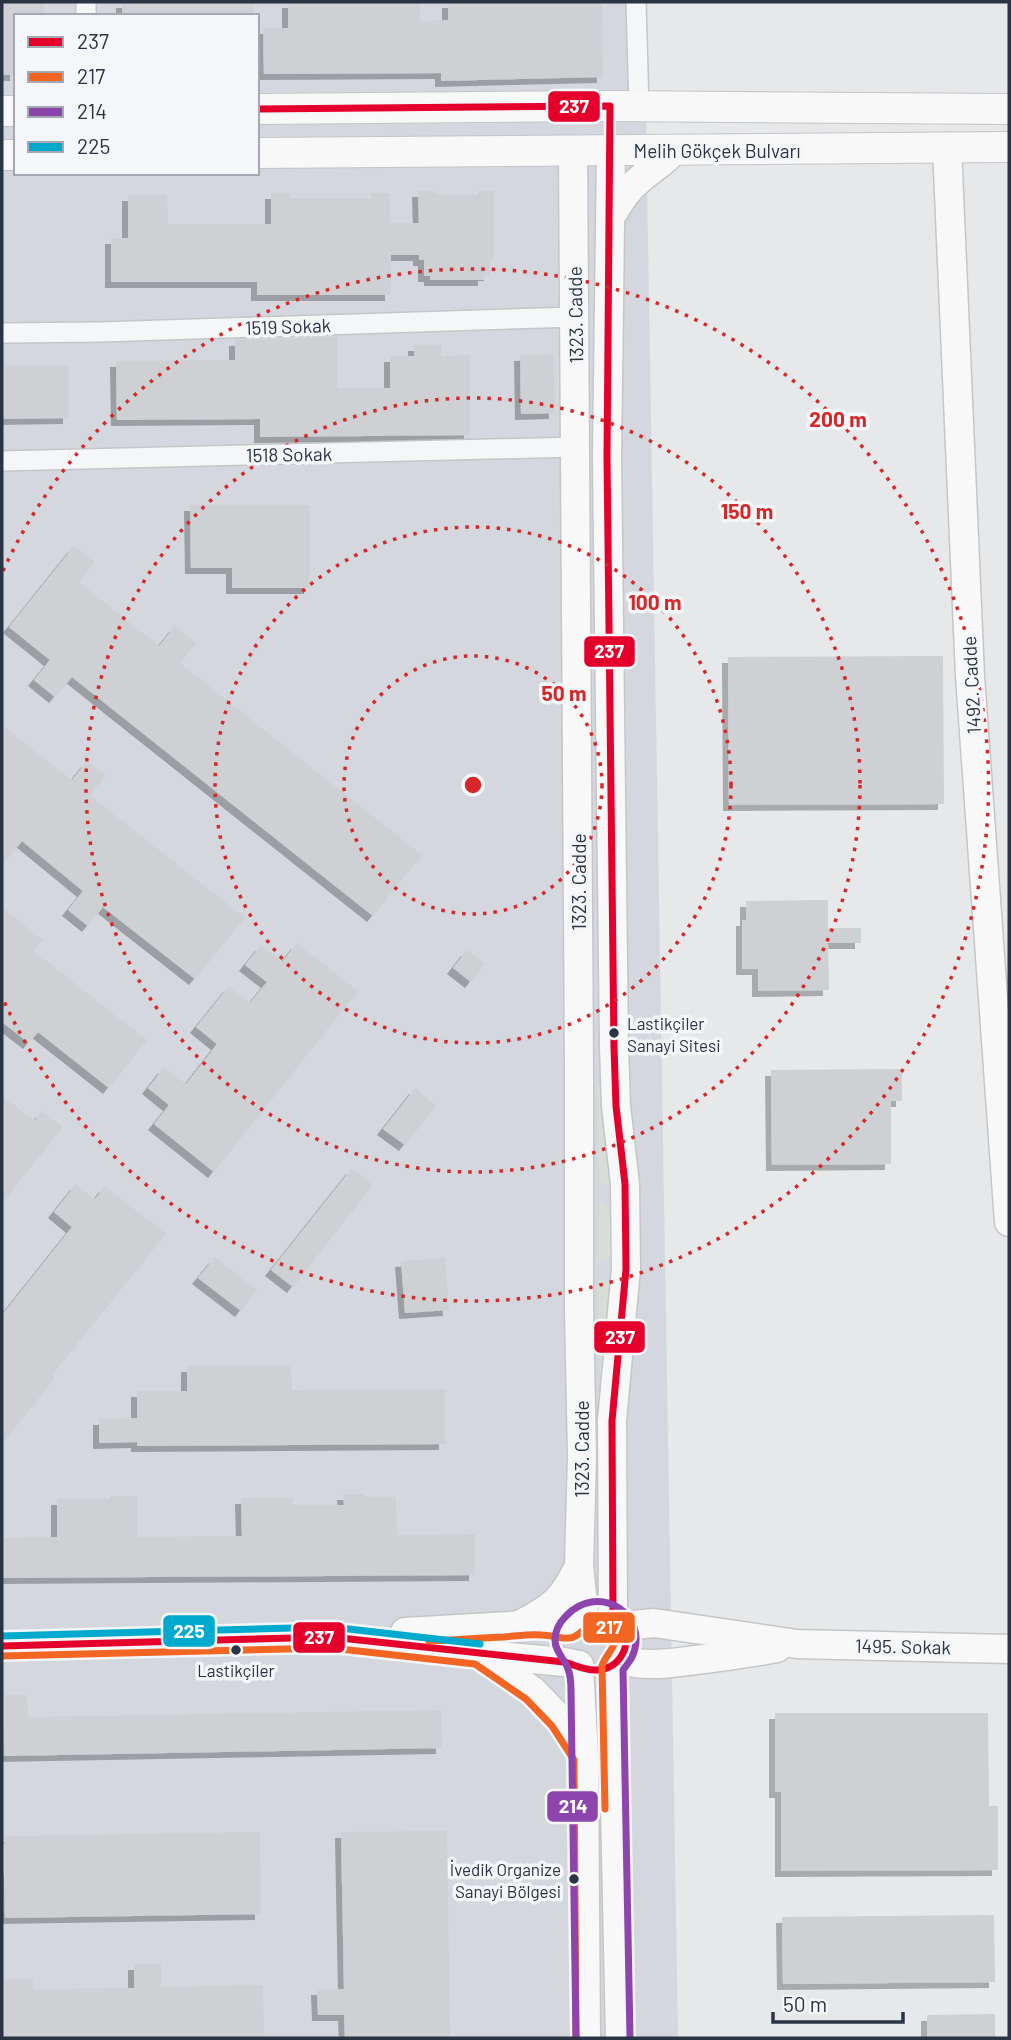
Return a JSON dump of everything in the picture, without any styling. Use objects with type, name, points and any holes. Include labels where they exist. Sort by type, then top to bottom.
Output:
[{"type":"main road","points":[[573,106],[573,150]]},
{"type":"main road","points":[[331,1637],[564,1662],[601,1671],[616,1663],[625,1650],[626,1639],[618,1621],[612,1421],[626,1269],[625,1184],[616,1106],[615,1067],[607,457],[611,150],[625,106]]},
{"type":"main road","points":[[259,109],[625,106],[1009,109]]},
{"type":"main road","name":"1492. Cadde","points":[[947,147],[970,676],[1009,1222]]},
{"type":"main road","name":"Melih Gökçek Bulvarı","points":[[259,153],[1009,147]]},
{"type":"main road","name":"1323. Cadde","points":[[573,150],[582,1456],[577,1621]]},
{"type":"main road","points":[[610,218],[634,183],[667,159],[673,151]]},
{"type":"main road","points":[[579,1067],[615,1067]]},
{"type":"main road","points":[[580,1182],[597,1193],[612,1194],[625,1184]]},
{"type":"main road","points":[[579,1268],[626,1269]]},
{"type":"main road","points":[[519,1625],[555,1604],[568,1589],[579,1566]]},
{"type":"main road","points":[[586,2038],[584,1757],[579,1665],[570,1655],[567,1634],[577,1621],[594,1611],[604,1612],[618,1621]]},
{"type":"main road","points":[[2,1646],[331,1637],[577,1621]]},
{"type":"main road","name":"1495. Sokak","points":[[618,1621],[654,1623],[797,1644],[1009,1648]]},
{"type":"main road","name":"1495. Sokak","points":[[616,1663],[660,1664],[742,1655],[797,1644]]},
{"type":"main road","points":[[479,1654],[533,1690],[560,1719],[584,1757]]},
{"type":"main road","points":[[616,1663],[620,2038]]},
{"type":"street","points":[[625,106],[636,2]]},
{"type":"street","name":"1519 Sokak","points":[[2,333],[575,317]]},
{"type":"street","name":"1518 Sokak","points":[[2,461],[576,447]]},
{"type":"shaded area","name":"İvedik Organize Sanayi Bölgesi","points":[[2,2],[644,2],[678,2038],[2,2038]]},
{"type":"shaded area","points":[[597,1086],[603,1086],[612,1187],[599,1180]]},
{"type":"shaded area","points":[[599,1199],[606,1205],[618,1207],[613,1258],[598,1263]]},
{"type":"shaded area","points":[[598,1280],[614,1282],[601,1409]]},
{"type":"building","points":[[2,2],[44,2],[44,14],[14,14],[14,75],[2,75]]},
{"type":"building","points":[[122,2],[253,2],[253,14],[122,14]]},
{"type":"building","points":[[288,2],[420,2],[420,21],[448,20],[448,2],[602,2],[603,77],[441,81],[441,73],[264,74],[263,28],[288,28]]},
{"type":"building","points":[[418,191],[435,191],[435,195],[478,195],[478,191],[494,191],[494,259],[490,259],[490,275],[484,275],[484,280],[430,280],[430,276],[424,276],[424,260],[419,260],[419,255],[391,255],[391,295],[257,295],[257,282],[111,282],[111,238],[128,238],[128,195],[167,195],[168,224],[271,224],[271,193],[290,193],[290,198],[371,198],[371,193],[390,193],[390,223],[419,223]]},
{"type":"building","points":[[337,337],[337,388],[390,388],[390,356],[414,356],[414,345],[441,345],[441,356],[470,355],[470,435],[260,437],[260,419],[117,420],[116,361],[235,360],[235,340]]},
{"type":"building","points":[[554,354],[555,413],[521,414],[520,355]]},
{"type":"building","points":[[2,365],[69,365],[69,418],[2,419]]},
{"type":"building","points":[[190,505],[310,505],[310,588],[232,588],[232,568],[191,568]]},
{"type":"building","points":[[74,546],[95,562],[79,582],[159,646],[175,626],[196,643],[180,663],[422,855],[373,916],[72,677],[55,697],[34,680],[50,660],[9,627]]},
{"type":"building","points":[[943,656],[944,804],[729,805],[728,657]]},
{"type":"building","points":[[2,725],[72,780],[87,761],[106,775],[90,795],[245,918],[195,979],[103,907],[88,926],[68,910],[83,891],[22,841],[2,866]]},
{"type":"building","points":[[828,900],[828,928],[861,928],[861,943],[828,943],[829,990],[758,991],[758,969],[742,969],[742,920],[746,920],[746,901]]},
{"type":"building","points":[[2,907],[43,940],[34,951],[147,1040],[109,1088],[38,1032],[29,1043],[2,1022]]},
{"type":"building","points":[[297,943],[358,991],[214,1172],[154,1124],[169,1105],[148,1088],[164,1067],[186,1084],[217,1044],[196,1027],[229,986],[250,1003],[267,982],[245,965],[261,945],[282,962]]},
{"type":"building","points":[[467,950],[485,964],[471,982],[453,968]]},
{"type":"building","points":[[902,1069],[902,1101],[891,1101],[891,1164],[772,1165],[771,1070]]},
{"type":"building","points":[[415,1088],[436,1106],[405,1145],[383,1129]]},
{"type":"building","points":[[2,1095],[34,1121],[42,1111],[63,1127],[2,1203]]},
{"type":"building","points":[[352,1168],[373,1185],[293,1287],[271,1270]]},
{"type":"building","points":[[76,1184],[95,1199],[105,1186],[166,1234],[52,1375],[55,1378],[2,1444],[2,1315],[72,1227],[54,1212]]},
{"type":"building","points":[[215,1257],[257,1290],[241,1311],[198,1278]]},
{"type":"building","points":[[445,1258],[449,1310],[405,1313],[401,1261]]},
{"type":"building","points":[[291,1365],[292,1390],[445,1389],[445,1444],[137,1446],[137,1442],[99,1443],[99,1419],[137,1418],[137,1391],[187,1391],[187,1366]]},
{"type":"building","points":[[343,1494],[396,1497],[397,1535],[475,1534],[475,1575],[3,1578],[3,1538],[57,1537],[57,1499],[137,1496],[137,1537],[242,1536],[241,1498],[293,1498],[293,1505],[344,1505]]},
{"type":"building","points":[[2,1695],[27,1695],[28,1717],[441,1710],[442,1748],[4,1756]]},
{"type":"building","points":[[775,1713],[988,1713],[989,1806],[998,1806],[998,1870],[781,1871],[781,1792],[775,1792]]},
{"type":"building","points":[[447,1831],[450,2038],[345,2038],[344,2015],[318,2015],[317,1989],[344,1989],[341,1832]]},
{"type":"building","points":[[260,1832],[261,1914],[5,1918],[2,1875],[4,1836]]},
{"type":"building","points":[[994,1915],[995,1982],[783,1984],[782,1917]]},
{"type":"building","points":[[134,1964],[161,1964],[161,1987],[263,1985],[264,2038],[2,2038],[2,1979],[33,1979],[33,1989],[134,1988]]},
{"type":"building","points":[[995,2014],[995,2038],[927,2038],[927,2015]]},
{"type":"transit line","name":"237","points":[[2,1646],[331,1637],[564,1662],[593,1670],[604,1669],[617,1662],[626,1644],[624,1629],[613,1616],[612,1421],[626,1269],[625,1184],[616,1106],[614,1047],[607,457],[610,106],[259,109]]},
{"type":"transit line","name":"214","points":[[576,2038],[571,1683],[567,1665],[555,1640],[558,1627],[566,1616],[579,1606],[593,1602],[606,1603],[628,1616],[634,1628],[636,1642],[632,1657],[623,1670],[630,2038]]},
{"type":"transit line","name":"217","points":[[429,1641],[533,1635],[569,1638],[593,1623],[604,1623],[610,1628],[614,1633],[614,1643],[602,1666],[605,1809]]},
{"type":"transit line","name":"225","points":[[2,1636],[331,1627],[480,1644]]},
{"type":"transit line","name":"217","points":[[2,1656],[331,1648],[475,1664],[526,1699],[552,1726],[574,1760],[576,2038]]},
{"type":"place","name":"Lastikçiler Sanayi Sitesi","points":[[614,1033]]},
{"type":"place","name":"Lastikçiler","points":[[236,1650]]},
{"type":"place","name":"İvedik Organize Sanayi Bölgesi","points":[[574,1879]]}]
